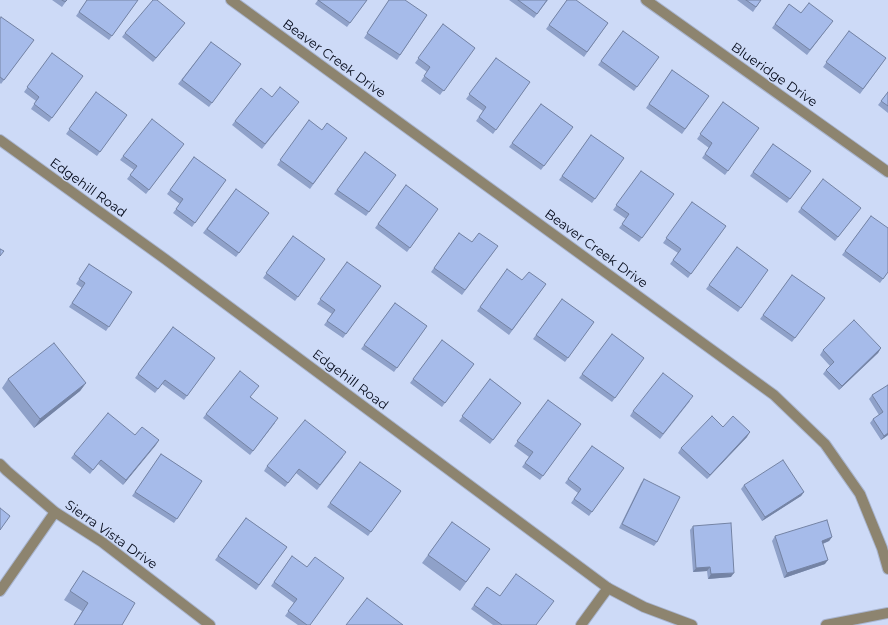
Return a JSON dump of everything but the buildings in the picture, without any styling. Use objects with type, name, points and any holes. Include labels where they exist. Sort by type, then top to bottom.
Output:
[{"type":"street","name":"Beaver Creek Drive","points":[[231,0],[774,395],[825,444],[860,494],[882,548],[888,569]]},
{"type":"street","name":"Blueridge Drive","points":[[646,0],[888,172]]},
{"type":"street","name":"Edgehill Road","points":[[0,140],[165,259],[608,588],[644,607],[692,625]]},
{"type":"street","name":"Sierra Vista Drive","points":[[0,464],[55,512],[102,542],[210,625]]},
{"type":"street","points":[[0,591],[55,512]]},
{"type":"street","points":[[581,625],[608,588]]},
{"type":"street","points":[[826,625],[888,613]]}]
